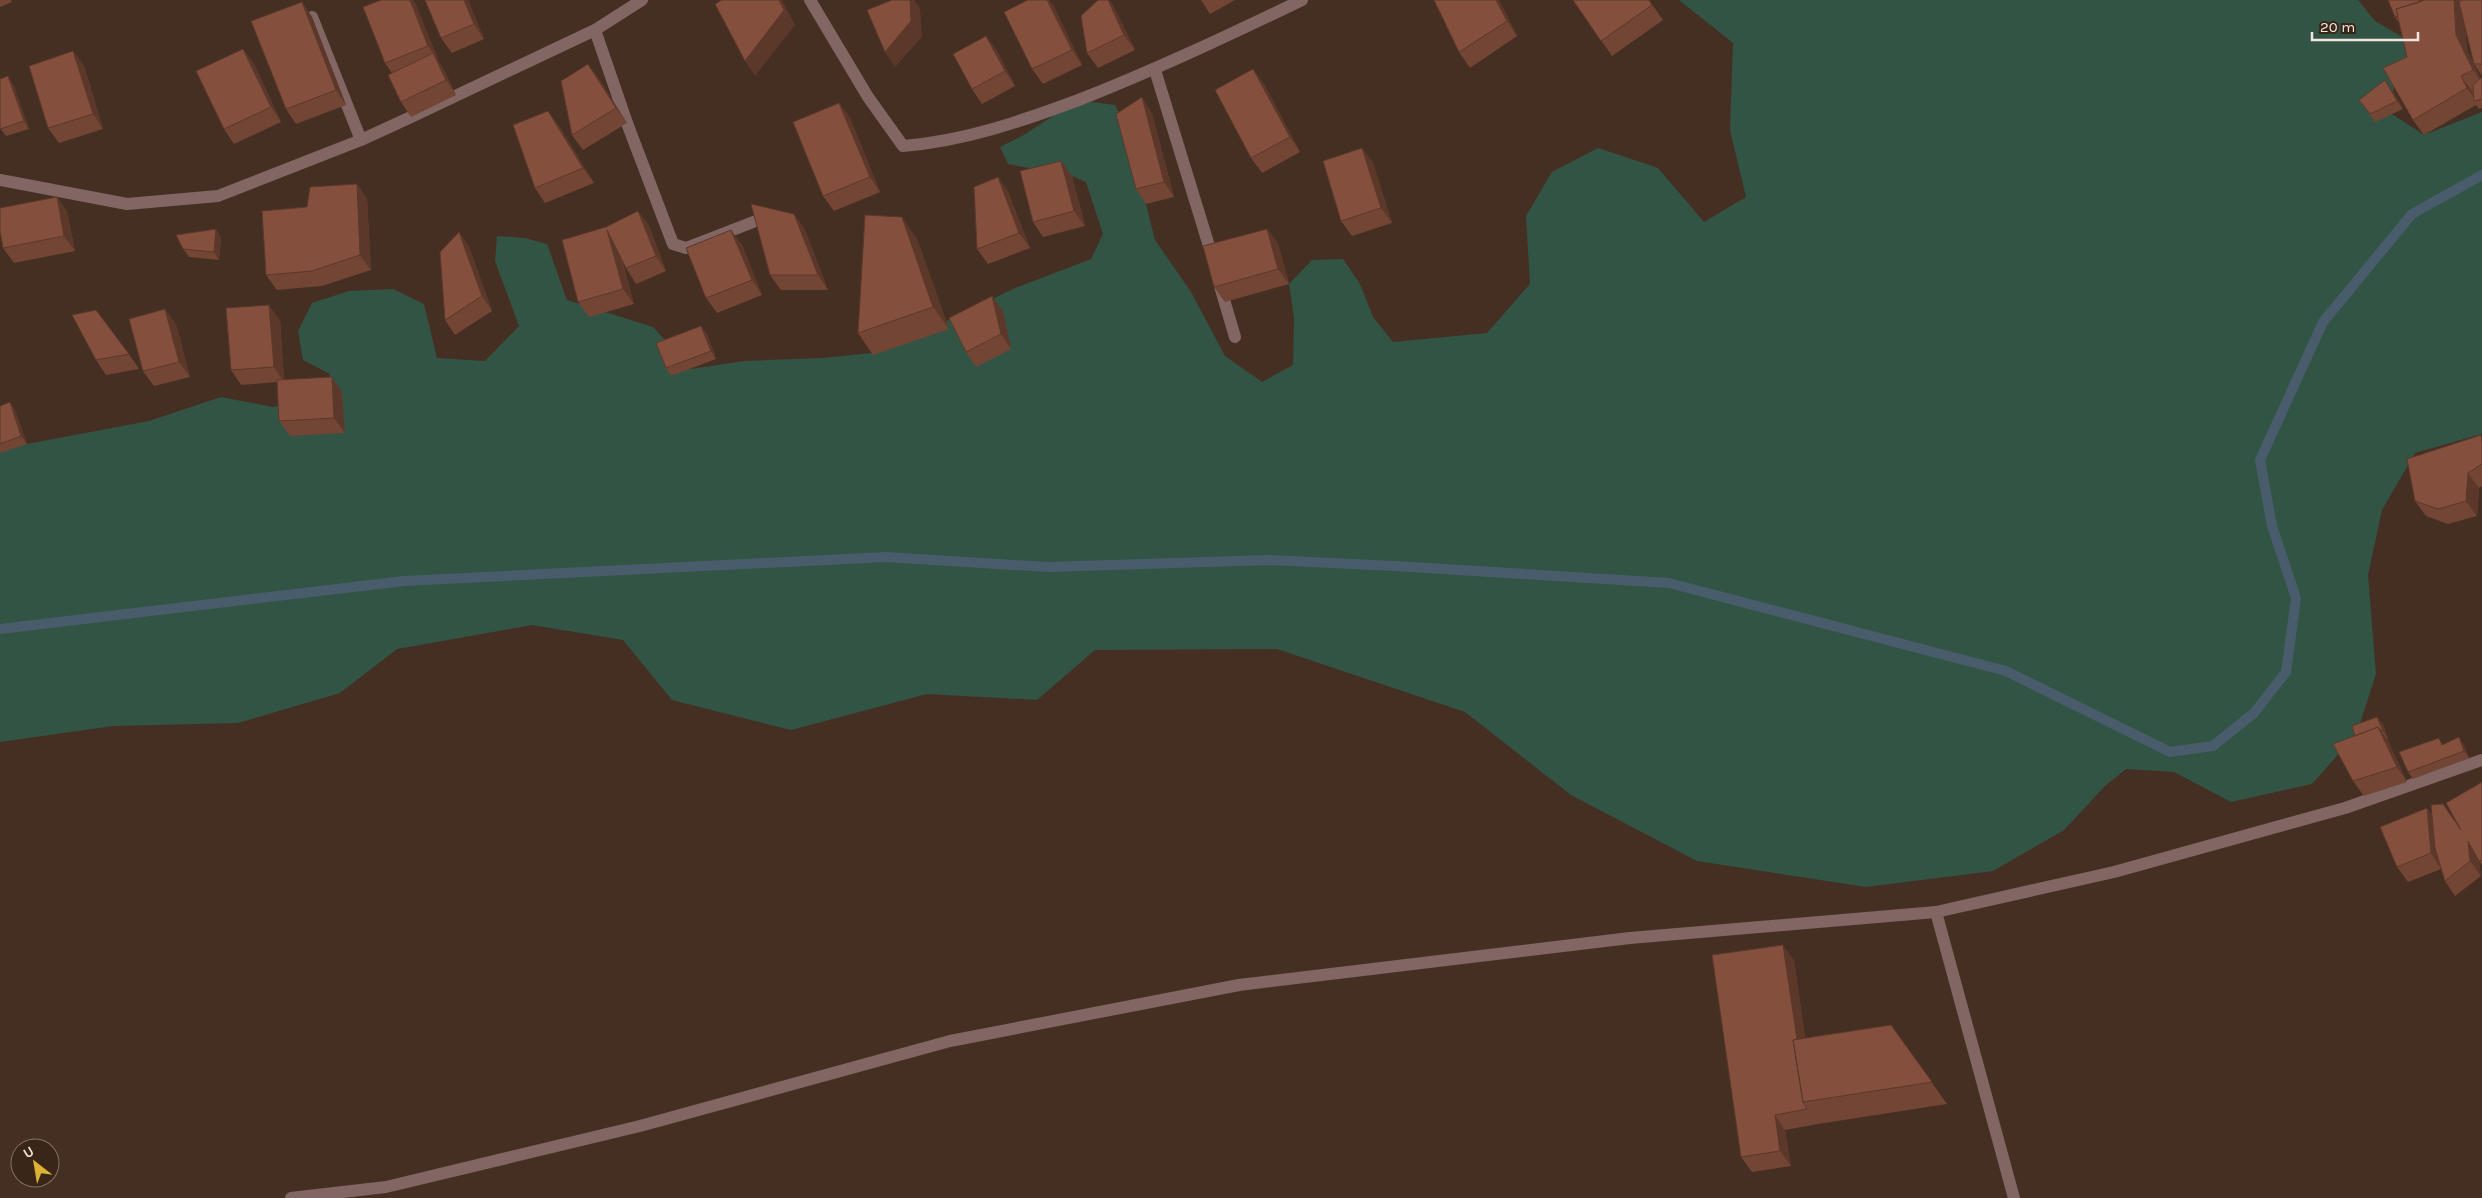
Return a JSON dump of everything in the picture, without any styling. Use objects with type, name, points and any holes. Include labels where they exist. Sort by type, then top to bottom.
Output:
[{"type":"street","points":[[0,180],[127,204],[169,202],[218,196],[361,140],[595,30],[642,0]]},
{"type":"street","points":[[810,0],[868,97],[903,146],[937,143],[1024,120],[1155,70],[1302,0]]},
{"type":"street","points":[[312,16],[361,140]]},
{"type":"street","points":[[595,30],[627,124],[673,244],[686,248],[761,219]]},
{"type":"street","points":[[1155,70],[1235,337]]},
{"type":"street","points":[[291,1198],[386,1187],[640,1126],[950,1041],[1239,986],[1630,938],[1936,912],[2114,872],[2335,811],[2482,760]]},
{"type":"street","points":[[1936,912],[2014,1198]]},
{"type":"green space","points":[[1679,0],[2358,0],[2375,21],[2411,42],[2417,72],[2394,83],[2392,114],[2424,135],[2482,112],[2482,434],[2415,453],[2382,510],[2368,575],[2376,674],[2357,733],[2312,784],[2231,802],[2174,772],[2126,769],[2105,786],[2064,830],[1993,871],[1866,887],[1697,861],[1571,795],[1465,712],[1277,649],[1095,650],[1037,700],[927,694],[791,730],[672,700],[623,640],[532,625],[397,649],[340,693],[238,723],[113,726],[0,742],[0,443],[27,444],[149,421],[221,397],[273,407],[326,392],[330,374],[303,360],[298,331],[312,303],[349,291],[393,289],[424,304],[437,358],[485,361],[519,326],[495,261],[497,236],[525,238],[547,244],[567,300],[653,327],[691,369],[744,361],[822,358],[882,352],[1013,289],[1091,259],[1103,234],[1086,182],[1072,176],[1008,164],[1000,147],[1024,135],[1077,100],[1115,105],[1127,129],[1155,240],[1191,292],[1225,356],[1262,382],[1293,365],[1294,317],[1289,284],[1312,260],[1343,259],[1360,284],[1373,317],[1393,342],[1487,333],[1530,284],[1526,216],[1552,172],[1598,148],[1658,168],[1704,222],[1746,197],[1730,130],[1733,43]]},
{"type":"building","points":[[381,0],[410,0],[428,46],[385,63],[363,7]]},
{"type":"building","points":[[425,0],[464,0],[474,24],[441,38]]},
{"type":"building","points":[[722,0],[779,0],[784,10],[745,61],[715,4]]},
{"type":"building","points":[[892,0],[910,0],[911,21],[885,52],[867,10]]},
{"type":"building","points":[[1028,0],[1047,0],[1072,50],[1032,69],[1004,12]]},
{"type":"building","points":[[1098,0],[1108,0],[1124,35],[1087,53],[1081,16]]},
{"type":"building","points":[[1434,0],[1496,0],[1507,21],[1459,52]]},
{"type":"building","points":[[1573,0],[1649,0],[1652,5],[1601,41]]},
{"type":"building","points":[[2388,0],[2419,0],[2420,2],[2396,9],[2398,16],[2395,17]]},
{"type":"building","points":[[2425,0],[2454,0],[2456,35],[2473,70],[2461,76],[2467,88],[2413,120],[2383,68],[2407,57],[2396,9]]},
{"type":"building","points":[[2463,0],[2482,0],[2482,64],[2474,64],[2459,2]]},
{"type":"building","points":[[302,2],[336,90],[286,109],[251,21]]},
{"type":"building","points":[[986,36],[1005,71],[972,89],[953,54]]},
{"type":"building","points":[[243,49],[271,107],[224,129],[196,71]]},
{"type":"building","points":[[73,51],[93,114],[48,128],[29,66]]},
{"type":"building","points":[[433,53],[446,80],[401,102],[388,75]]},
{"type":"building","points":[[588,64],[616,108],[572,135],[561,81]]},
{"type":"building","points":[[1253,69],[1290,137],[1251,158],[1215,90]]},
{"type":"building","points":[[8,76],[24,121],[0,129],[0,79]]},
{"type":"building","points":[[2482,77],[2482,99],[2474,101],[2473,85]]},
{"type":"building","points":[[2385,80],[2397,101],[2370,114],[2359,100]]},
{"type":"building","points":[[1142,97],[1164,182],[1136,189],[1116,114]]},
{"type":"building","points":[[839,103],[870,177],[823,196],[793,122]]},
{"type":"building","points":[[548,111],[583,168],[535,188],[513,125]]},
{"type":"building","points":[[1362,148],[1381,208],[1341,221],[1323,161]]},
{"type":"building","points":[[1061,161],[1074,211],[1033,222],[1020,171]]},
{"type":"building","points":[[998,177],[1019,233],[977,249],[974,187]]},
{"type":"building","points":[[357,184],[360,255],[312,271],[266,275],[262,211],[307,207],[310,187]]},
{"type":"building","points":[[57,197],[64,236],[3,248],[0,231],[0,208]]},
{"type":"building","points":[[751,204],[794,214],[818,275],[770,275]]},
{"type":"building","points":[[638,211],[656,256],[626,268],[607,230],[623,289],[578,302],[562,240],[606,227]]},
{"type":"building","points":[[865,215],[902,217],[933,307],[858,333]]},
{"type":"building","points":[[216,229],[214,252],[183,249],[176,235]]},
{"type":"building","points":[[1267,229],[1278,269],[1214,287],[1203,246]]},
{"type":"building","points":[[731,230],[752,280],[706,298],[686,248]]},
{"type":"building","points":[[459,232],[482,296],[445,320],[440,252]]},
{"type":"building","points":[[992,296],[1001,334],[966,352],[949,318]]},
{"type":"building","points":[[269,305],[274,367],[231,370],[226,308]]},
{"type":"building","points":[[165,309],[179,362],[143,371],[129,319]]},
{"type":"building","points":[[96,310],[129,354],[96,360],[72,315]]},
{"type":"building","points":[[701,326],[711,351],[666,368],[656,343]]},
{"type":"building","points":[[332,377],[334,418],[279,421],[277,380]]},
{"type":"building","points":[[10,402],[21,436],[0,444],[0,406]]},
{"type":"building","points":[[2481,435],[2482,464],[2468,473],[2466,501],[2438,509],[2415,501],[2407,459]]},
{"type":"building","points":[[2377,717],[2383,731],[2378,727],[2355,736],[2352,726]]},
{"type":"building","points":[[2378,727],[2397,767],[2353,781],[2333,744]]},
{"type":"building","points":[[2459,737],[2464,751],[2408,772],[2399,752],[2439,738],[2442,745]]},
{"type":"building","points":[[2482,782],[2482,860],[2479,861],[2468,841],[2470,861],[2445,881],[2435,848],[2431,805],[2443,804],[2461,830],[2446,803]]},
{"type":"building","points":[[2427,808],[2431,853],[2397,867],[2380,827]]},
{"type":"building","points":[[1783,945],[1797,1039],[1793,1040],[1803,1102],[1807,1109],[1775,1115],[1780,1151],[1741,1157],[1712,955]]},
{"type":"building","points":[[1891,1025],[1932,1082],[1803,1102],[1793,1040]]},
{"type":"waterway","points":[[0,629],[404,581],[886,557],[1048,567],[1269,560],[1395,566],[1669,583],[2006,671],[2170,752],[2213,746],[2254,713],[2286,672],[2296,598],[2272,526],[2260,460],[2323,322],[2412,214],[2482,175]]}]
